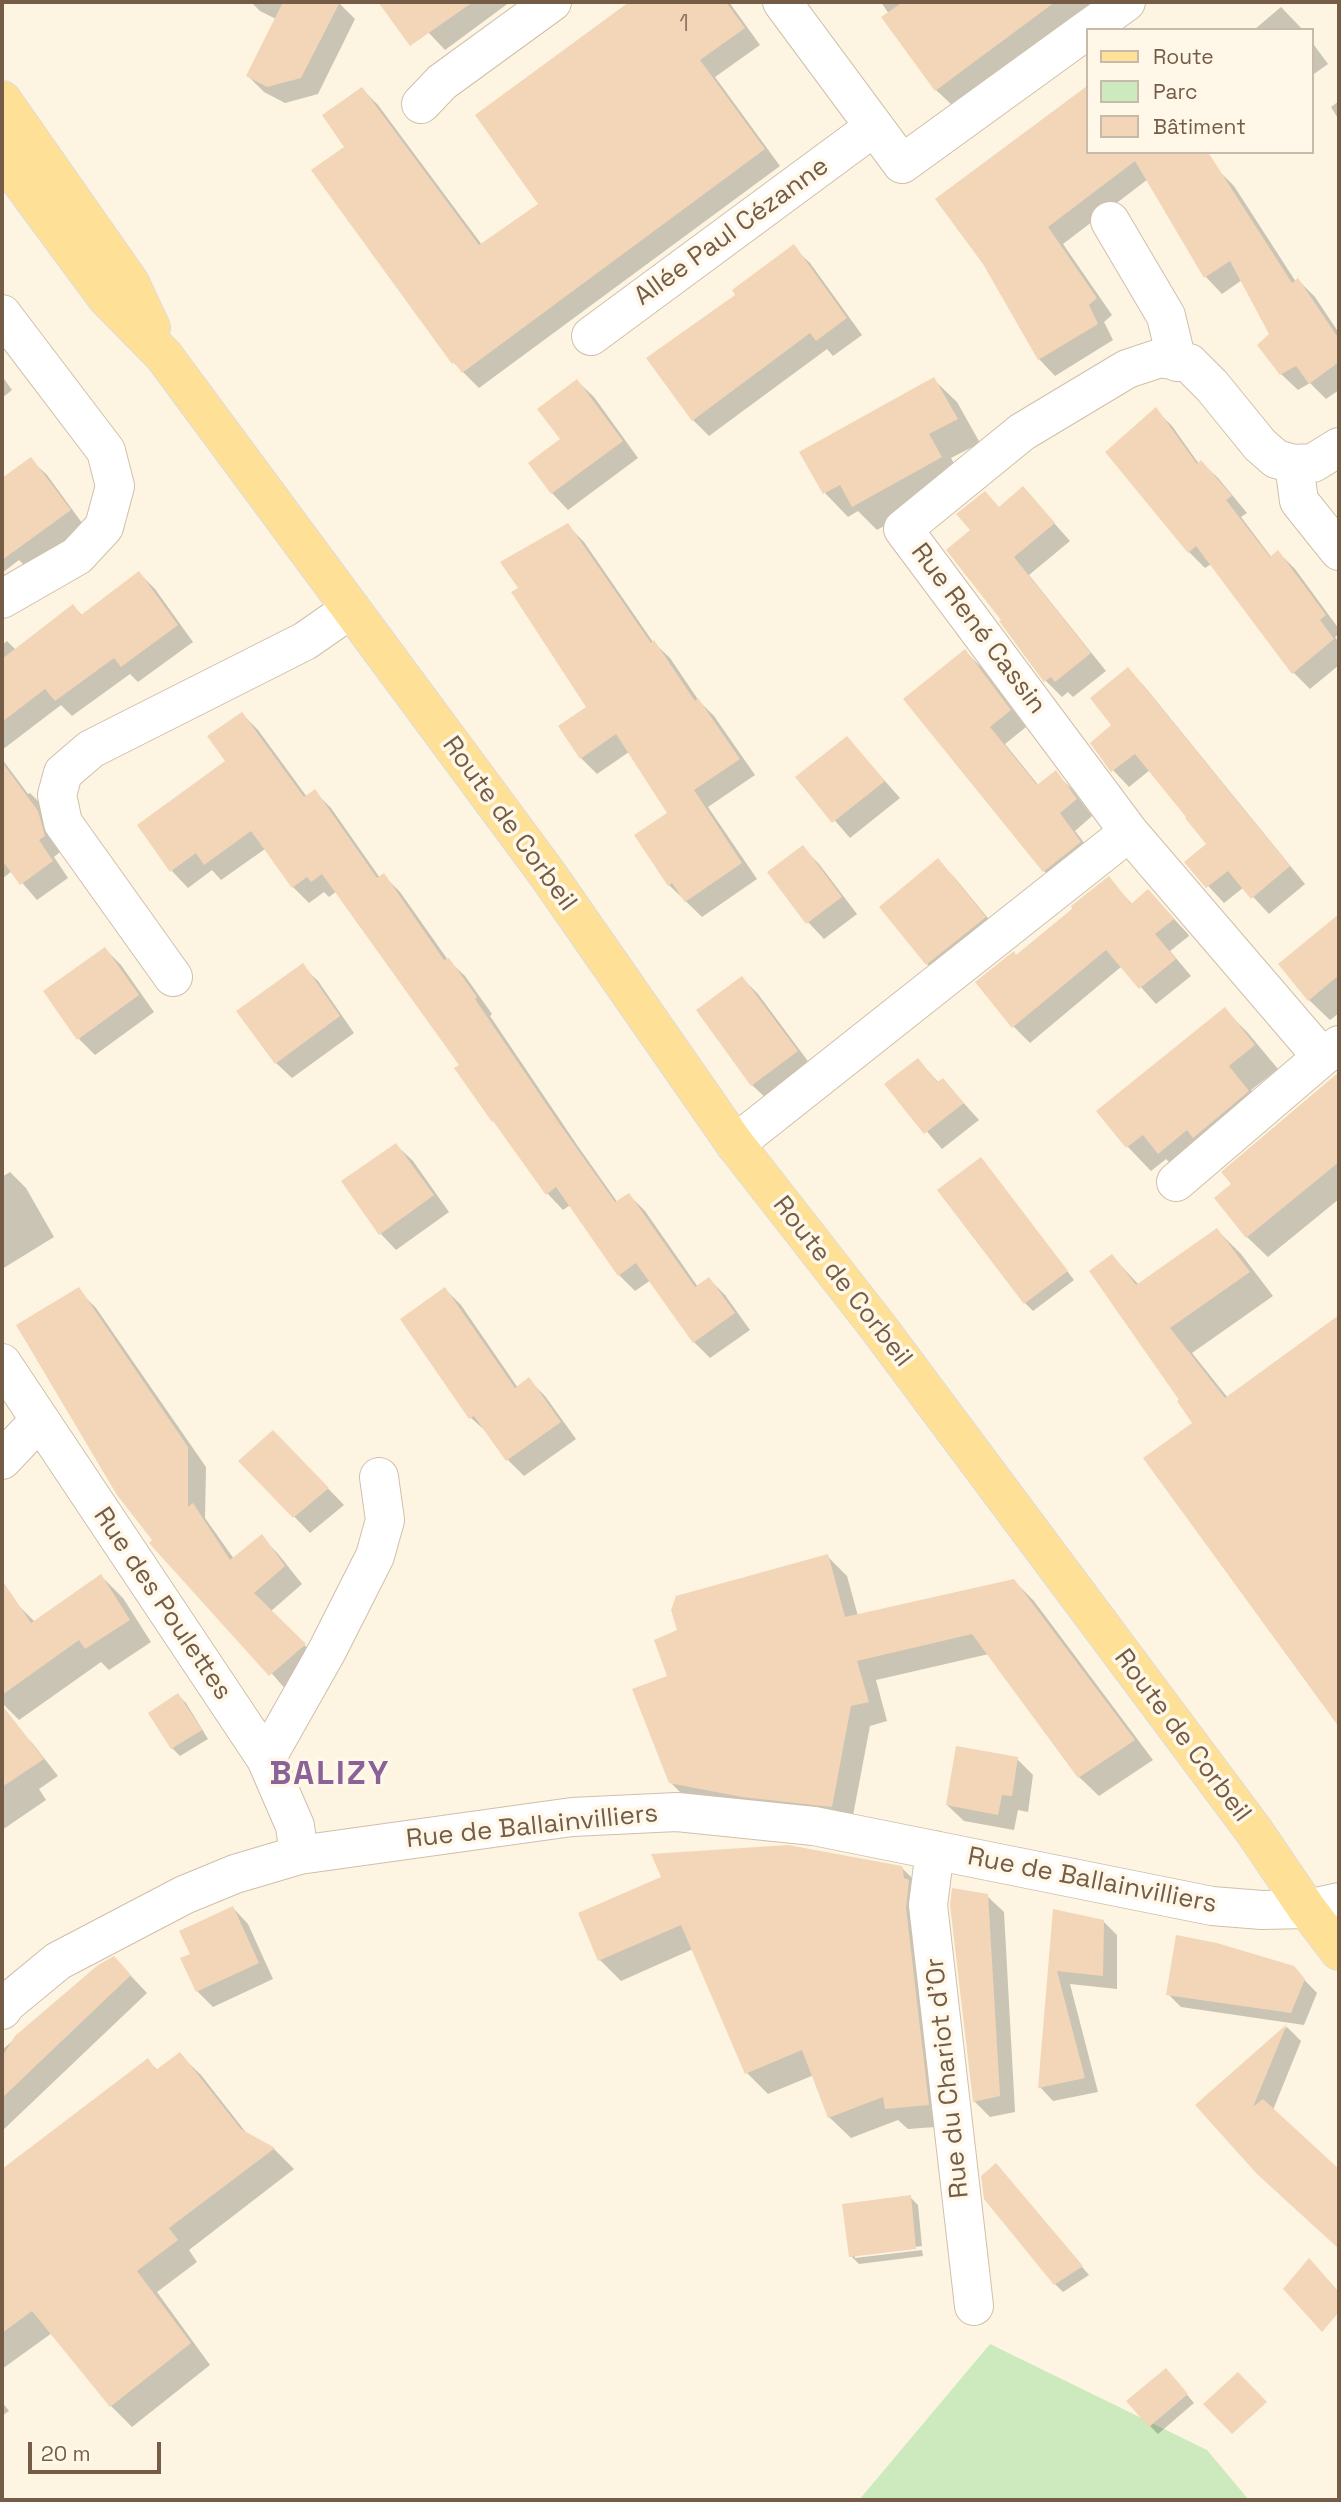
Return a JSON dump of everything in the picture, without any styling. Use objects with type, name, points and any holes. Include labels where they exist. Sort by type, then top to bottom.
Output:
[{"type":"main road","name":"Route de Corbeil","points":[[2,100],[130,283],[164,356]]},
{"type":"main road","name":"Route de Corbeil","points":[[2,156],[107,298],[164,356],[548,876],[735,1144],[878,1326],[1254,1831],[1323,1906],[1339,1951]]},
{"type":"street","points":[[421,104],[442,82],[552,2]]},
{"type":"street","points":[[782,2],[902,164],[1086,31]]},
{"type":"street","points":[[1090,28],[1126,2]]},
{"type":"street","name":"Allée Paul Cézanne","points":[[591,336],[874,127]]},
{"type":"street","points":[[1110,221],[1166,316],[1177,362],[1189,363],[1212,386],[1260,444],[1276,458],[1294,464],[1313,463],[1339,446]]},
{"type":"street","points":[[2,314],[106,451],[115,486],[104,527],[77,556],[2,599]]},
{"type":"street","name":"Rue René Cassin","points":[[1176,1182],[1330,1051],[1129,832],[903,529],[1011,440],[1127,369],[1160,358],[1177,362]]},
{"type":"street","points":[[1294,464],[1299,501],[1339,551]]},
{"type":"street","points":[[173,977],[63,823],[57,795],[63,773],[91,749],[305,641],[351,609]]},
{"type":"street","points":[[735,1144],[1129,832]]},
{"type":"street","name":"Rue des Poulettes","points":[[2,1363],[266,1759],[295,1826],[299,1855]]},
{"type":"street","points":[[2,1460],[39,1421]]},
{"type":"street","points":[[266,1759],[327,1651],[375,1556],[385,1520],[379,1477]]},
{"type":"street","name":"Rue de Ballainvilliers","points":[[2,2010],[58,1961],[184,1895],[235,1874],[299,1855],[572,1817],[677,1812],[814,1826],[1212,1906],[1262,1910],[1323,1906]]},
{"type":"street","name":"Rue du Chariot d'Or","points":[[935,1850],[928,1905],[974,2306]]},
{"type":"green space","points":[[990,2344],[1207,2450],[1249,2500],[859,2500]]},
{"type":"building","points":[[283,2],[340,2],[301,78],[267,87],[246,76]]},
{"type":"building","points":[[378,2],[473,2],[410,46]]},
{"type":"building","points":[[629,2],[726,2],[745,28],[700,60],[765,149],[462,373],[454,362],[452,364],[311,170],[344,147],[322,115],[362,87],[479,245],[538,204],[475,115]]},
{"type":"building","points":[[903,2],[1055,2],[935,91],[881,17]]},
{"type":"building","points":[[1086,87],[1086,154],[1209,154],[1292,283],[1298,278],[1339,339],[1339,362],[1309,384],[1296,366],[1280,375],[1257,345],[1269,334],[1230,261],[1204,278],[1135,161],[1048,227],[1097,298],[1089,305],[1098,324],[1038,360],[983,264],[935,199]]},
{"type":"building","points":[[794,244],[847,318],[816,341],[810,333],[692,421],[646,358],[735,295],[732,290]]},
{"type":"building","points":[[934,377],[958,419],[929,434],[942,457],[852,507],[840,485],[823,494],[799,452]]},
{"type":"building","points":[[577,379],[623,441],[551,494],[528,463],[560,439],[537,409]]},
{"type":"building","points":[[1156,407],[1197,464],[1201,460],[1232,496],[1226,500],[1270,557],[1278,550],[1326,615],[1320,620],[1334,639],[1292,674],[1196,546],[1188,553],[1105,452]]},
{"type":"building","points":[[31,457],[71,510],[2,560],[2,478]]},
{"type":"building","points":[[1023,486],[1055,523],[1014,557],[1091,653],[1055,682],[1051,677],[1044,682],[999,621],[1001,620],[946,550],[970,530],[956,514],[985,491],[999,507]]},
{"type":"building","points":[[568,523],[651,643],[654,640],[695,701],[698,698],[740,759],[694,790],[742,863],[685,902],[672,883],[668,886],[634,835],[667,813],[616,734],[580,759],[558,726],[586,707],[511,592],[518,588],[500,562]]},
{"type":"building","points":[[139,571],[178,625],[121,667],[114,658],[55,701],[45,689],[2,722],[2,659],[73,604],[81,615]]},
{"type":"building","points":[[965,649],[1011,710],[990,727],[1037,785],[1056,770],[1077,799],[1060,813],[1081,842],[1043,872],[903,699]]},
{"type":"building","points":[[1128,667],[1290,866],[1251,899],[1228,871],[1206,888],[1184,862],[1206,844],[1135,754],[1111,772],[1090,743],[1111,725],[1090,698]]},
{"type":"building","points":[[242,712],[304,797],[315,789],[377,878],[384,873],[444,960],[449,958],[615,1202],[629,1193],[695,1287],[709,1277],[735,1313],[693,1343],[636,1263],[618,1276],[556,1187],[546,1195],[492,1122],[454,1068],[459,1065],[322,874],[311,882],[307,877],[292,888],[251,831],[204,865],[196,853],[170,872],[137,825],[225,761],[207,736]]},
{"type":"building","points":[[847,736],[885,781],[832,823],[795,777]]},
{"type":"building","points":[[2,762],[38,811],[45,836],[39,840],[53,861],[20,885],[5,864],[2,866]]},
{"type":"building","points":[[803,845],[842,897],[806,924],[767,872]]},
{"type":"building","points":[[938,858],[986,917],[926,965],[879,907]]},
{"type":"building","points":[[1109,876],[1131,904],[1148,889],[1172,916],[1174,919],[1155,934],[1176,959],[1139,989],[1106,950],[1012,1028],[975,982],[1014,951],[1016,955]]},
{"type":"building","points":[[1339,914],[1339,975],[1308,1001],[1278,964]]},
{"type":"building","points":[[105,947],[139,995],[77,1040],[43,991]]},
{"type":"building","points":[[303,963],[340,1016],[275,1064],[236,1011]]},
{"type":"building","points":[[742,976],[798,1051],[751,1086],[696,1010]]},
{"type":"building","points":[[1225,1007],[1255,1045],[1229,1066],[1249,1091],[1193,1138],[1187,1130],[1158,1154],[1143,1135],[1126,1148],[1096,1111]]},
{"type":"building","points":[[918,1058],[937,1082],[943,1078],[964,1103],[924,1134],[884,1084]]},
{"type":"building","points":[[1339,1072],[1339,1162],[1246,1238],[1214,1198],[1231,1184],[1221,1172]]},
{"type":"building","points":[[396,1143],[434,1195],[379,1235],[341,1181]]},
{"type":"building","points":[[981,1157],[1068,1271],[1024,1304],[937,1190]]},
{"type":"building","points":[[1217,1228],[1250,1272],[1170,1328],[1225,1398],[1339,1315],[1339,1727],[1143,1458],[1192,1423],[1177,1401],[1179,1400],[1089,1271],[1112,1254],[1136,1285]]},
{"type":"building","points":[[79,1287],[188,1447],[188,1507],[193,1503],[230,1560],[262,1534],[285,1566],[254,1593],[306,1644],[269,1676],[149,1543],[152,1540],[117,1495],[16,1325]]},
{"type":"building","points":[[445,1287],[515,1388],[529,1377],[561,1422],[506,1461],[474,1416],[469,1419],[400,1319]]},
{"type":"building","points":[[273,1430],[329,1488],[293,1518],[238,1461]]},
{"type":"building","points":[[828,1554],[845,1617],[1014,1579],[1135,1740],[1078,1778],[972,1634],[857,1661],[869,1702],[851,1706],[832,1807],[742,1797],[669,1783],[632,1689],[667,1676],[654,1640],[677,1630],[671,1610],[676,1596]]},
{"type":"building","points":[[101,1574],[130,1620],[85,1649],[79,1640],[2,1695],[2,1580],[31,1623]]},
{"type":"building","points":[[178,1693],[202,1730],[171,1749],[148,1713]]},
{"type":"building","points":[[2,1705],[44,1759],[2,1787]]},
{"type":"building","points":[[956,1746],[1018,1757],[1012,1796],[1002,1795],[998,1815],[946,1805]]},
{"type":"building","points":[[788,1845],[902,1866],[904,1878],[909,1880],[906,1908],[929,2105],[885,2109],[883,2097],[828,2118],[802,2050],[745,2074],[681,1925],[598,1961],[578,1913],[661,1877],[651,1854]]},
{"type":"building","points":[[952,1888],[988,1894],[1000,2096],[973,2102],[950,1905]]},
{"type":"building","points":[[233,1906],[259,1963],[196,1992],[180,1958],[190,1954],[179,1931]]},
{"type":"building","points":[[1053,1909],[1104,1920],[1103,1976],[1057,1971],[1085,2078],[1038,2088]]},
{"type":"building","points":[[1176,1935],[1217,1943],[1294,1966],[1305,1979],[1291,2013],[1166,1995]]},
{"type":"building","points":[[114,1956],[131,1975],[2,2098],[2,2057],[15,2036],[98,1965]]},
{"type":"building","points":[[1287,2024],[1253,2107],[1263,2099],[1339,2169],[1339,2249],[1257,2174],[1195,2105]]},
{"type":"building","points":[[180,2052],[241,2129],[275,2148],[169,2228],[178,2240],[137,2271],[191,2343],[110,2407],[32,2311],[2,2333],[2,2169],[148,2058],[156,2070]]},
{"type":"building","points":[[996,2163],[1083,2266],[1054,2285],[984,2199],[981,2176]]},
{"type":"building","points":[[911,2195],[916,2249],[849,2257],[842,2204]]},
{"type":"building","points":[[1309,2258],[1339,2292],[1339,2312],[1322,2332],[1283,2289]]},
{"type":"building","points":[[1166,2368],[1188,2394],[1149,2427],[1126,2401]]},
{"type":"building","points":[[1238,2372],[1267,2402],[1232,2434],[1203,2404]]},
{"type":"district","name":"BALIZY","points":[[330,1775]]}]
